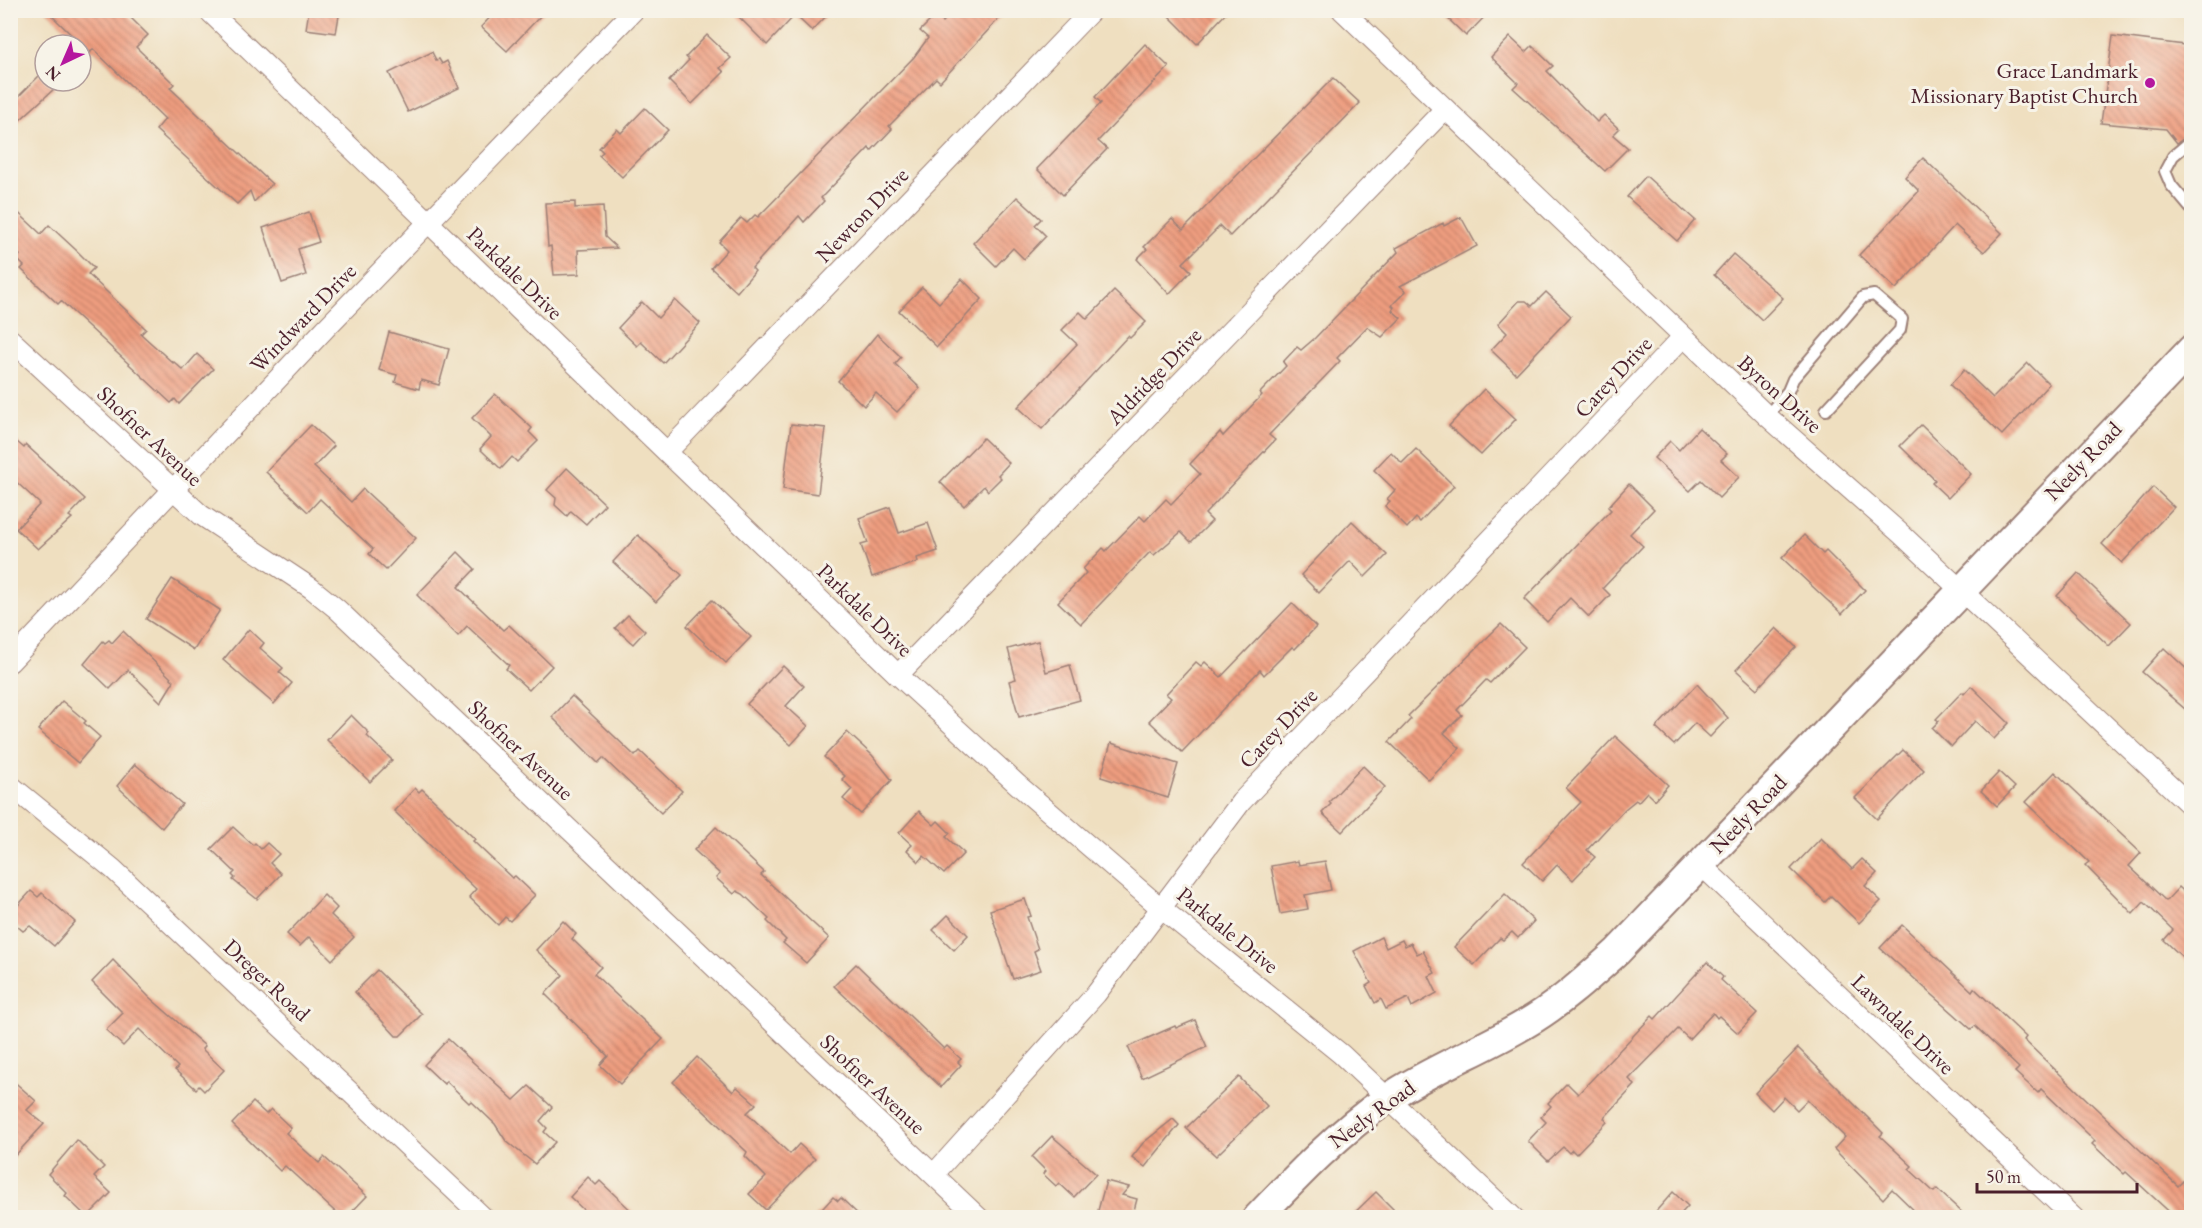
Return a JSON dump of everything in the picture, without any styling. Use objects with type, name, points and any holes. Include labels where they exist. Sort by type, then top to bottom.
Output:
[{"type":"street","name":"Parkdale Drive","points":[[208,10],[898,675],[1018,785],[1162,909],[1310,1027],[1514,1218]]},
{"type":"street","name":"Windward Drive","points":[[10,662],[172,489],[634,10]]},
{"type":"street","name":"Newton Drive","points":[[667,452],[1092,10]]},
{"type":"street","name":"Byron Drive","points":[[1342,10],[1444,110],[1767,416],[1961,589],[2192,807]]},
{"type":"street","name":"Aldridge Drive","points":[[898,675],[1444,110]]},
{"type":"street","name":"Carey Drive","points":[[934,1174],[1096,994],[1241,802],[1683,337]]},
{"type":"street","name":"Shofner Avenue","points":[[10,339],[172,489],[224,532],[311,588],[337,609],[979,1218]]},
{"type":"street","name":"Neely Road","points":[[1257,1218],[1318,1155],[1388,1098],[1434,1071],[1534,1019],[1557,1003],[1617,952],[1961,589],[2192,350]]},
{"type":"street","name":"Dreger Road","points":[[10,785],[114,869],[484,1218]]},
{"type":"street","name":"Lawndale Drive","points":[[1700,864],[2074,1218]]},
{"type":"lane","points":[[2192,140],[2173,156],[2165,171],[2171,184],[2192,210]]},
{"type":"lane","points":[[1767,416],[1788,391],[1793,379],[1863,297],[1874,295],[1902,320],[1900,330],[1826,410]]},
{"type":"building","points":[[46,10],[123,10],[148,35],[136,47],[174,84],[170,88],[272,184],[254,202],[250,191],[237,204],[156,130],[165,119],[93,49],[93,33],[70,33]]},
{"type":"building","points":[[309,10],[340,10],[336,33],[306,29]]},
{"type":"building","points":[[497,10],[546,10],[507,51],[481,27]]},
{"type":"building","points":[[732,10],[832,10],[812,31],[795,15],[767,45]]},
{"type":"building","points":[[954,10],[1007,10],[940,82],[936,78],[889,126],[892,129],[871,151],[869,148],[821,198],[824,201],[804,222],[799,216],[752,268],[755,271],[737,292],[711,268],[727,250],[719,242],[741,218],[747,223],[755,215],[758,217],[914,57],[928,38],[920,31],[936,15],[943,22]]},
{"type":"building","points":[[1163,10],[1229,10],[1197,44]]},
{"type":"building","points":[[1439,10],[1491,10],[1466,36]]},
{"type":"building","points":[[707,35],[731,58],[720,68],[724,72],[692,104],[669,81],[689,60],[686,57]]},
{"type":"building","points":[[2113,36],[2192,46],[2192,133],[2177,143],[2166,129],[2101,123]]},
{"type":"building","points":[[1510,37],[1526,52],[1532,46],[1553,66],[1547,71],[1597,122],[1604,115],[1619,129],[1613,135],[1628,148],[1605,171],[1513,88],[1518,83],[1491,57]]},
{"type":"building","points":[[1145,44],[1169,67],[1098,141],[1107,149],[1063,195],[1037,169],[1101,103],[1095,97]]},
{"type":"building","points":[[432,52],[436,60],[439,59],[442,64],[447,61],[459,88],[408,112],[389,73]]},
{"type":"building","points":[[1333,78],[1360,103],[1230,236],[1220,226],[1183,263],[1191,271],[1169,294],[1137,259],[1147,249],[1144,247],[1172,219],[1183,230]]},
{"type":"building","points":[[33,82],[33,93],[50,93],[10,129],[10,105]]},
{"type":"building","points":[[645,108],[668,130],[622,177],[599,155],[603,152],[599,148],[617,129],[621,133]]},
{"type":"building","points":[[1923,158],[2002,233],[1984,252],[1955,225],[1896,289],[1859,255],[1919,191],[1905,177]]},
{"type":"building","points":[[1646,176],[1695,220],[1677,241],[1627,197]]},
{"type":"building","points":[[1017,197],[1041,219],[1035,225],[1046,236],[1024,259],[1013,248],[996,266],[973,243]]},
{"type":"building","points":[[575,202],[575,208],[603,206],[605,237],[617,248],[578,250],[579,274],[554,275],[551,246],[548,247],[545,203]]},
{"type":"building","points":[[10,205],[41,234],[49,225],[76,250],[94,268],[88,274],[146,329],[141,334],[173,363],[183,370],[197,354],[213,369],[179,404],[175,399],[171,403],[61,301],[58,304],[21,269],[24,266],[17,259],[20,255],[10,246]]},
{"type":"building","points":[[309,212],[319,242],[298,249],[306,275],[282,283],[263,228]]},
{"type":"building","points":[[1461,217],[1477,246],[1400,286],[1406,291],[1392,305],[1394,307],[1392,310],[1401,318],[1382,337],[1367,327],[1337,358],[1340,361],[1269,435],[1275,440],[1205,514],[1212,521],[1191,542],[1181,532],[1154,555],[1150,552],[1081,624],[1058,602],[1086,573],[1083,569],[1103,548],[1106,551],[1140,516],[1145,521],[1166,499],[1171,504],[1200,474],[1190,464],[1220,432],[1223,436],[1286,366],[1283,362],[1297,347],[1301,350],[1315,338],[1398,252],[1396,248],[1443,223],[1444,226]]},
{"type":"building","points":[[1733,254],[1783,298],[1762,320],[1714,275]]},
{"type":"building","points":[[962,279],[982,299],[937,347],[899,311],[922,287],[939,303]]},
{"type":"building","points":[[1114,291],[1146,322],[1130,338],[1128,336],[1042,429],[1018,407],[1077,344],[1062,330],[1080,312],[1087,319]]},
{"type":"building","points":[[1546,292],[1571,316],[1516,374],[1491,350],[1507,333],[1498,324],[1519,301],[1526,301],[1532,306]]},
{"type":"building","points":[[675,300],[700,323],[663,363],[641,342],[637,346],[618,328],[642,302],[658,318]]},
{"type":"building","points":[[389,332],[449,349],[439,385],[421,380],[419,389],[395,382],[397,375],[379,370]]},
{"type":"building","points":[[877,334],[901,357],[895,364],[920,388],[897,412],[876,393],[864,406],[838,381]]},
{"type":"building","points":[[2028,363],[2049,384],[2002,435],[1950,385],[1964,370],[1993,398]]},
{"type":"building","points":[[1484,389],[1516,419],[1481,455],[1449,426]]},
{"type":"building","points":[[495,394],[532,428],[529,432],[538,441],[517,462],[512,457],[501,469],[480,449],[491,437],[472,418]]},
{"type":"building","points":[[791,424],[826,428],[818,494],[783,489]]},
{"type":"building","points":[[311,425],[334,446],[314,467],[351,502],[363,489],[416,538],[386,570],[369,554],[373,549],[320,499],[308,512],[266,472]]},
{"type":"building","points":[[1921,425],[1971,474],[1948,498],[1932,483],[1935,480],[1900,446]]},
{"type":"building","points":[[1699,428],[1727,454],[1721,460],[1739,477],[1719,498],[1701,480],[1690,491],[1654,458],[1670,441],[1679,450]]},
{"type":"building","points":[[10,436],[24,448],[26,445],[85,499],[69,516],[72,518],[38,549],[16,529],[40,504],[10,476]]},
{"type":"building","points":[[983,438],[1009,463],[998,475],[1001,478],[988,491],[984,486],[964,506],[940,482]]},
{"type":"building","points":[[1416,449],[1454,486],[1420,522],[1416,518],[1407,528],[1385,506],[1390,501],[1387,499],[1395,490],[1374,470],[1391,452],[1402,463]]},
{"type":"building","points":[[567,468],[605,504],[586,524],[571,511],[567,516],[555,505],[556,498],[547,490]]},
{"type":"building","points":[[1629,484],[1654,509],[1630,534],[1643,546],[1603,588],[1610,595],[1589,617],[1570,598],[1547,622],[1524,599],[1611,510],[1608,507]]},
{"type":"building","points":[[2153,487],[2174,507],[2122,563],[2102,544]]},
{"type":"building","points":[[890,507],[899,533],[928,523],[938,551],[917,558],[918,562],[872,577],[861,545],[868,543],[859,518]]},
{"type":"building","points":[[1352,521],[1387,555],[1365,577],[1350,561],[1319,593],[1301,575]]},
{"type":"building","points":[[638,535],[682,575],[656,602],[613,562]]},
{"type":"building","points":[[1804,535],[1823,554],[1826,551],[1865,590],[1842,614],[1782,558]]},
{"type":"building","points":[[458,552],[475,569],[458,587],[503,630],[509,625],[552,666],[529,690],[506,669],[509,665],[467,626],[458,636],[417,595]]},
{"type":"building","points":[[2078,573],[2131,623],[2109,646],[2057,596]]},
{"type":"building","points":[[172,579],[220,610],[194,650],[146,619]]},
{"type":"building","points":[[712,600],[751,637],[726,663],[687,626]]},
{"type":"building","points":[[1292,603],[1316,627],[1295,649],[1292,647],[1264,675],[1260,670],[1182,752],[1149,721],[1171,698],[1166,694],[1196,662],[1201,666],[1205,662],[1221,677]]},
{"type":"building","points":[[628,615],[645,631],[633,644],[615,628]]},
{"type":"building","points":[[1501,624],[1525,647],[1490,683],[1486,680],[1457,710],[1462,715],[1444,733],[1460,748],[1429,780],[1389,742],[1411,719],[1408,716]]},
{"type":"building","points":[[1776,628],[1796,647],[1757,689],[1736,670]]},
{"type":"building","points":[[249,629],[264,643],[260,648],[283,668],[279,672],[292,683],[274,704],[223,660]]},
{"type":"building","points":[[123,631],[174,681],[161,702],[128,670],[110,689],[84,664],[103,641],[105,643],[109,640],[112,643]]},
{"type":"building","points":[[1038,641],[1046,672],[1070,665],[1080,700],[1019,717],[1009,681],[1016,679],[1008,649]]},
{"type":"building","points":[[2164,648],[2192,674],[2192,715],[2142,672]]},
{"type":"building","points":[[783,666],[804,686],[786,706],[808,726],[791,745],[747,704]]},
{"type":"building","points":[[1697,684],[1728,718],[1710,737],[1695,723],[1674,745],[1656,728]]},
{"type":"building","points":[[1971,686],[2009,723],[1994,739],[1975,721],[1951,747],[1932,728],[1939,721],[1936,719],[1962,692],[1964,694]]},
{"type":"building","points":[[572,696],[635,756],[640,751],[682,791],[661,813],[603,758],[598,763],[552,717]]},
{"type":"building","points":[[62,701],[86,721],[84,723],[100,737],[78,763],[38,730]]},
{"type":"building","points":[[351,715],[369,733],[367,736],[392,760],[370,782],[327,740]]},
{"type":"building","points":[[847,732],[872,755],[892,780],[861,814],[843,799],[852,789],[842,779],[845,776],[824,757]]},
{"type":"building","points":[[1615,736],[1668,785],[1655,800],[1647,792],[1638,802],[1636,800],[1625,809],[1587,850],[1595,857],[1573,880],[1557,865],[1542,881],[1523,863],[1581,802],[1566,788]]},
{"type":"building","points":[[1111,743],[1178,764],[1168,798],[1101,777]]},
{"type":"building","points":[[1903,750],[1924,770],[1877,819],[1855,798]]},
{"type":"building","points":[[135,764],[182,804],[162,828],[117,786]]},
{"type":"building","points":[[1363,766],[1385,787],[1342,832],[1322,813],[1331,804],[1329,802]]},
{"type":"building","points":[[1999,772],[2015,787],[1997,806],[1981,791]]},
{"type":"building","points":[[2055,772],[2141,853],[2129,866],[2166,901],[2179,887],[2192,899],[2192,966],[2164,940],[2173,930],[2144,902],[2133,914],[2085,865],[2089,862],[2026,802]]},
{"type":"building","points":[[415,788],[419,792],[422,789],[512,878],[515,876],[535,895],[510,921],[505,917],[498,925],[469,897],[476,889],[394,811]]},
{"type":"building","points":[[919,811],[934,825],[938,821],[950,833],[946,837],[964,853],[944,874],[924,856],[919,862],[907,850],[912,845],[899,833]]},
{"type":"building","points":[[233,827],[253,845],[255,843],[261,849],[267,843],[279,854],[270,863],[281,874],[257,899],[233,880],[235,878],[232,875],[235,872],[211,849]]},
{"type":"building","points":[[716,827],[764,872],[761,875],[829,938],[806,963],[783,943],[786,940],[767,921],[769,919],[743,894],[737,891],[734,894],[716,878],[720,874],[694,850]]},
{"type":"building","points":[[1821,838],[1852,869],[1862,859],[1877,873],[1865,886],[1881,901],[1859,923],[1831,896],[1825,902],[1791,869]]},
{"type":"building","points":[[1298,861],[1299,865],[1325,861],[1331,890],[1305,895],[1308,909],[1280,914],[1271,866]]},
{"type":"building","points":[[31,891],[38,897],[42,893],[75,922],[54,946],[30,926],[23,931],[10,920],[10,914]]},
{"type":"building","points":[[1505,894],[1534,921],[1518,938],[1512,932],[1503,940],[1500,938],[1474,965],[1454,947]]},
{"type":"building","points":[[324,895],[337,908],[331,915],[354,937],[332,960],[309,937],[300,946],[287,934]]},
{"type":"building","points":[[1025,899],[1031,916],[1027,917],[1038,949],[1034,951],[1041,970],[1013,979],[990,910]]},
{"type":"building","points":[[948,915],[968,935],[954,950],[933,930]]},
{"type":"building","points":[[563,921],[576,934],[572,939],[601,967],[594,974],[663,1039],[620,1084],[600,1065],[608,1056],[545,994],[563,975],[536,950]]},
{"type":"building","points":[[1902,925],[1972,991],[1974,988],[2026,1037],[2024,1040],[2178,1186],[2192,1172],[2192,1218],[2176,1218],[2126,1172],[2124,1174],[2092,1144],[2095,1141],[2041,1089],[2038,1093],[2015,1072],[2019,1068],[1975,1026],[1971,1029],[1880,948]]},
{"type":"building","points":[[1381,937],[1386,948],[1402,940],[1405,946],[1411,943],[1417,954],[1423,951],[1435,973],[1429,976],[1437,993],[1412,1007],[1408,998],[1386,1009],[1381,999],[1375,1003],[1366,986],[1371,983],[1354,951]]},
{"type":"building","points":[[113,960],[149,997],[205,1046],[202,1049],[224,1070],[204,1091],[199,1086],[196,1089],[175,1070],[178,1067],[139,1029],[123,1046],[106,1030],[123,1013],[92,982]]},
{"type":"building","points":[[1707,962],[1723,977],[1721,980],[1757,1013],[1738,1033],[1713,1013],[1689,1039],[1678,1029],[1629,1079],[1635,1085],[1604,1118],[1607,1122],[1576,1154],[1572,1150],[1569,1153],[1563,1147],[1548,1161],[1528,1141],[1546,1122],[1541,1117],[1551,1106],[1548,1103],[1567,1083],[1578,1094],[1652,1016],[1655,1019]]},
{"type":"building","points":[[856,964],[944,1049],[947,1046],[961,1059],[958,1062],[961,1065],[941,1087],[834,986]]},
{"type":"building","points":[[377,970],[422,1014],[400,1036],[396,1036],[355,992]]},
{"type":"building","points":[[1195,1020],[1207,1047],[1142,1078],[1128,1047],[1175,1026],[1176,1028]]},
{"type":"building","points":[[448,1039],[514,1100],[529,1086],[552,1107],[540,1121],[547,1128],[544,1132],[555,1142],[535,1164],[506,1141],[495,1124],[471,1101],[469,1103],[446,1081],[444,1084],[424,1065]]},
{"type":"building","points":[[1798,1048],[1883,1133],[1880,1136],[1912,1166],[1909,1169],[1934,1192],[1937,1189],[1968,1218],[1922,1218],[1892,1189],[1883,1199],[1834,1149],[1845,1137],[1807,1100],[1797,1110],[1784,1097],[1772,1110],[1755,1093]]},
{"type":"building","points":[[697,1057],[733,1092],[737,1087],[756,1104],[747,1113],[790,1154],[799,1144],[815,1159],[766,1210],[749,1194],[766,1177],[745,1156],[747,1152],[673,1082]]},
{"type":"building","points":[[1239,1077],[1267,1106],[1216,1156],[1186,1128]]},
{"type":"building","points":[[10,1078],[36,1101],[27,1110],[44,1124],[10,1161]]},
{"type":"building","points":[[253,1102],[266,1114],[271,1109],[291,1128],[286,1133],[319,1163],[324,1157],[367,1196],[346,1218],[342,1218],[285,1166],[280,1171],[232,1124]]},
{"type":"building","points":[[1173,1119],[1179,1125],[1145,1167],[1132,1157],[1143,1143]]},
{"type":"building","points":[[1052,1136],[1096,1174],[1074,1197],[1059,1183],[1056,1186],[1043,1174],[1046,1171],[1032,1157]]},
{"type":"building","points":[[77,1140],[104,1167],[94,1177],[111,1193],[87,1217],[65,1196],[67,1193],[48,1174]]},
{"type":"building","points":[[588,1177],[596,1185],[600,1181],[639,1218],[592,1218],[570,1197]]},
{"type":"building","points":[[1106,1181],[1129,1187],[1122,1195],[1137,1199],[1132,1218],[1096,1218]]},
{"type":"building","points":[[1376,1192],[1402,1218],[1349,1218]]},
{"type":"building","points":[[1673,1192],[1688,1206],[1677,1218],[1650,1218]]},
{"type":"building","points":[[833,1197],[838,1201],[841,1198],[862,1218],[814,1218]]},
{"type":"place","name":"Grace Landmark Missionary Baptist Church","points":[[2150,83]]}]
